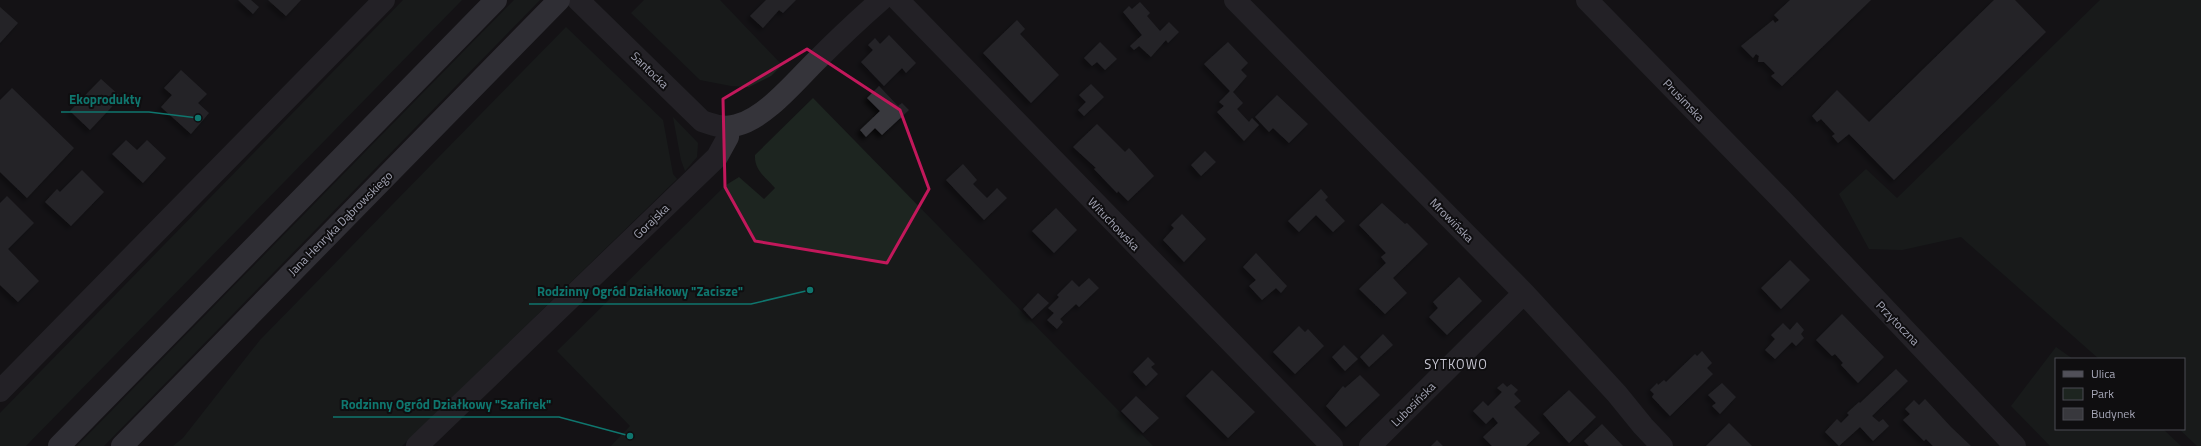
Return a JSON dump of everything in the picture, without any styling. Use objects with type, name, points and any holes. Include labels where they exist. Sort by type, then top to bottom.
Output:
[{"type":"main road","points":[[59,446],[496,0]]},
{"type":"main road","name":"Jana Henryka Dąbrowskiego","points":[[122,446],[559,0]]},
{"type":"street","points":[[0,391],[384,0]]},
{"type":"street","name":"Santocka","points":[[578,0],[702,121],[718,127],[729,127]]},
{"type":"street","points":[[729,127],[739,125],[770,106],[863,15],[882,0]]},
{"type":"street","name":"Wituchowska","points":[[898,0],[1332,446]]},
{"type":"street","name":"Mrowińska","points":[[1235,0],[1524,293],[1618,394],[1643,426],[1662,446]]},
{"type":"street","name":"Prusimska","points":[[1587,0],[1781,200]]},
{"type":"street","name":"Gorajska","points":[[417,446],[718,157],[728,137],[729,127]]},
{"type":"street","name":"Przytoczna","points":[[1781,200],[2016,446]]},
{"type":"street","name":"Lubosińska","points":[[1370,446],[1524,293]]},
{"type":"highlighted area","points":[[807,49],[900,110],[929,189],[887,263],[755,241],[725,187],[723,99]]},
{"type":"green space","points":[[403,0],[462,0],[26,446],[0,446],[0,413]]},
{"type":"green space","points":[[514,0],[540,0],[104,446],[77,446]]},
{"type":"green space","points":[[644,0],[720,0],[782,65],[771,76],[749,87],[731,86],[700,80],[631,13]]},
{"type":"green space","points":[[2100,0],[2201,0],[2201,446],[2197,446],[2180,430],[2185,430],[2185,358],[2098,358],[1961,237],[1902,250],[1869,249],[1839,194],[1866,169],[1897,198]]},
{"type":"green space","points":[[566,27],[663,120],[673,174],[677,179],[402,446],[173,446],[183,438],[260,340]]},
{"type":"green space","points":[[813,98],[1153,446],[611,446],[630,426],[557,351],[726,185],[739,177],[764,199],[775,188],[764,177],[756,165],[755,155]]},
{"type":"green space","points":[[673,117],[698,143],[697,157],[685,171],[681,160]]},
{"type":"green space","points":[[2056,347],[2072,358],[2055,358],[2055,430],[2164,430],[2181,446],[2050,446],[2011,406]]},
{"type":"building","points":[[238,0],[251,0],[259,7],[253,14]]},
{"type":"building","points":[[268,0],[301,0],[286,16]]},
{"type":"building","points":[[766,0],[796,0],[783,13],[779,10],[763,28],[750,16]]},
{"type":"building","points":[[1790,0],[1871,0],[1782,86],[1771,76],[1775,73],[1764,62],[1758,62],[1759,56],[1756,54],[1753,58],[1741,46],[1773,20],[1775,23],[1779,20],[1774,15]]},
{"type":"building","points":[[1994,0],[2015,0],[2046,32],[1894,180],[1849,134],[1838,143],[1832,136],[1835,134],[1821,119],[1817,122],[1812,116],[1837,90],[1869,122]]},
{"type":"building","points":[[1140,2],[1150,13],[1147,16],[1160,31],[1169,22],[1179,32],[1168,43],[1166,40],[1151,57],[1139,46],[1134,50],[1130,46],[1142,35],[1123,12],[1129,6],[1132,9]]},
{"type":"building","points":[[0,7],[18,23],[0,43]]},
{"type":"building","points":[[1017,20],[1025,29],[1020,34],[1059,75],[1031,103],[983,53]]},
{"type":"building","points":[[889,35],[916,63],[906,73],[902,68],[884,86],[861,62],[873,50],[868,45],[875,38],[880,44]]},
{"type":"building","points":[[1100,42],[1117,59],[1105,70],[1097,62],[1092,66],[1084,58]]},
{"type":"building","points":[[1228,42],[1248,63],[1241,70],[1247,76],[1233,92],[1243,103],[1237,109],[1249,122],[1252,118],[1259,125],[1244,141],[1217,112],[1224,106],[1219,102],[1230,91],[1204,64]]},
{"type":"building","points":[[181,70],[207,94],[198,103],[209,113],[191,134],[161,107],[172,95],[164,88]]},
{"type":"building","points":[[101,79],[121,97],[90,130],[70,111]]},
{"type":"building","points":[[1091,84],[1104,97],[1084,116],[1078,110],[1086,102],[1079,95]]},
{"type":"building","points":[[879,86],[898,106],[902,103],[909,110],[882,135],[875,128],[866,137],[860,130],[880,111],[867,98]]},
{"type":"building","points":[[12,88],[74,148],[27,198],[0,172],[0,100]]},
{"type":"building","points":[[1277,95],[1308,124],[1289,143],[1273,128],[1269,132],[1255,117]]},
{"type":"building","points":[[1097,124],[1125,152],[1129,148],[1154,176],[1128,201],[1118,191],[1117,193],[1094,169],[1096,168],[1073,147]]},
{"type":"building","points":[[126,140],[137,150],[147,140],[166,158],[143,183],[112,154]]},
{"type":"building","points":[[1205,151],[1216,162],[1201,176],[1191,165]]},
{"type":"building","points":[[963,164],[977,180],[973,184],[987,198],[997,188],[1007,198],[984,220],[946,180]]},
{"type":"building","points":[[82,170],[104,192],[71,226],[45,202],[57,189],[60,192]]},
{"type":"building","points":[[1321,189],[1328,197],[1325,200],[1345,221],[1333,232],[1316,215],[1299,232],[1288,221]]},
{"type":"building","points":[[7,196],[34,223],[8,249],[39,281],[18,302],[0,285],[0,203]]},
{"type":"building","points":[[1382,203],[1405,224],[1407,223],[1428,244],[1393,278],[1407,293],[1385,314],[1359,289],[1386,263],[1381,257],[1386,253],[1359,225]]},
{"type":"building","points":[[1056,208],[1077,230],[1054,253],[1032,231]]},
{"type":"building","points":[[1182,214],[1206,239],[1184,262],[1163,240],[1174,228],[1171,225]]},
{"type":"building","points":[[1256,253],[1287,286],[1281,293],[1276,288],[1262,300],[1249,286],[1256,280],[1243,267]]},
{"type":"building","points":[[1790,260],[1810,280],[1781,309],[1761,288]]},
{"type":"building","points":[[1459,277],[1482,301],[1447,335],[1429,317],[1438,308],[1433,302]]},
{"type":"building","points":[[1089,278],[1099,288],[1079,307],[1076,304],[1060,319],[1063,322],[1057,329],[1047,320],[1054,313],[1048,308],[1059,297],[1057,295],[1072,280],[1079,287]]},
{"type":"building","points":[[1038,293],[1049,303],[1032,319],[1023,309]]},
{"type":"building","points":[[1842,314],[1884,357],[1858,383],[1841,365],[1843,363],[1835,354],[1832,356],[1816,340]]},
{"type":"building","points":[[1797,322],[1804,330],[1801,334],[1804,338],[1796,346],[1792,342],[1775,359],[1765,350],[1775,339],[1771,335],[1783,323],[1790,330]]},
{"type":"building","points":[[1299,326],[1305,332],[1308,329],[1324,346],[1295,374],[1273,352]]},
{"type":"building","points":[[1383,334],[1393,345],[1369,367],[1360,357]]},
{"type":"building","points":[[1344,345],[1358,359],[1345,371],[1332,357]]},
{"type":"building","points":[[1702,351],[1712,363],[1707,368],[1713,374],[1670,416],[1652,397],[1654,394],[1650,390],[1657,383],[1658,385],[1664,380],[1666,382],[1695,354],[1697,356]]},
{"type":"building","points":[[1148,357],[1155,364],[1151,367],[1158,374],[1146,386],[1133,372]]},
{"type":"building","points":[[1896,369],[1908,381],[1872,416],[1879,422],[1883,419],[1889,426],[1873,441],[1860,427],[1839,446],[1825,432],[1837,419],[1841,423],[1849,415],[1847,413],[1859,402],[1860,403]]},
{"type":"building","points":[[1212,370],[1255,412],[1228,438],[1186,396]]},
{"type":"building","points":[[1360,375],[1380,395],[1346,427],[1326,406],[1343,386],[1345,388]]},
{"type":"building","points":[[1503,383],[1507,387],[1511,384],[1518,390],[1514,394],[1521,401],[1514,407],[1540,433],[1526,446],[1492,446],[1483,437],[1498,423],[1493,417],[1486,424],[1473,411],[1483,401],[1488,406],[1502,392],[1497,388]]},
{"type":"building","points":[[1722,383],[1736,397],[1720,414],[1712,406],[1716,403],[1708,395]]},
{"type":"building","points":[[1569,390],[1596,417],[1569,443],[1543,414]]},
{"type":"building","points":[[1136,396],[1159,418],[1143,433],[1121,411]]},
{"type":"building","points":[[1925,399],[1971,446],[1933,446],[1926,439],[1924,441],[1903,420],[1910,414],[1905,409],[1914,400],[1919,405]]},
{"type":"building","points":[[1729,423],[1752,446],[1706,446]]},
{"type":"building","points":[[1602,424],[1623,446],[1589,446],[1584,441]]},
{"type":"building","points":[[1437,440],[1443,446],[1431,446]]},
{"type":"place","name":"Ekoprodukty","points":[[198,118]]},
{"type":"place","name":"Rodzinny Ogród Działkowy \"Zacisze\"","points":[[810,290]]},
{"type":"place","name":"Rodzinny Ogród Działkowy \"Szafirek\"","points":[[630,436]]},
{"type":"district","name":"SYTKOWO","points":[[1456,364]]}]
